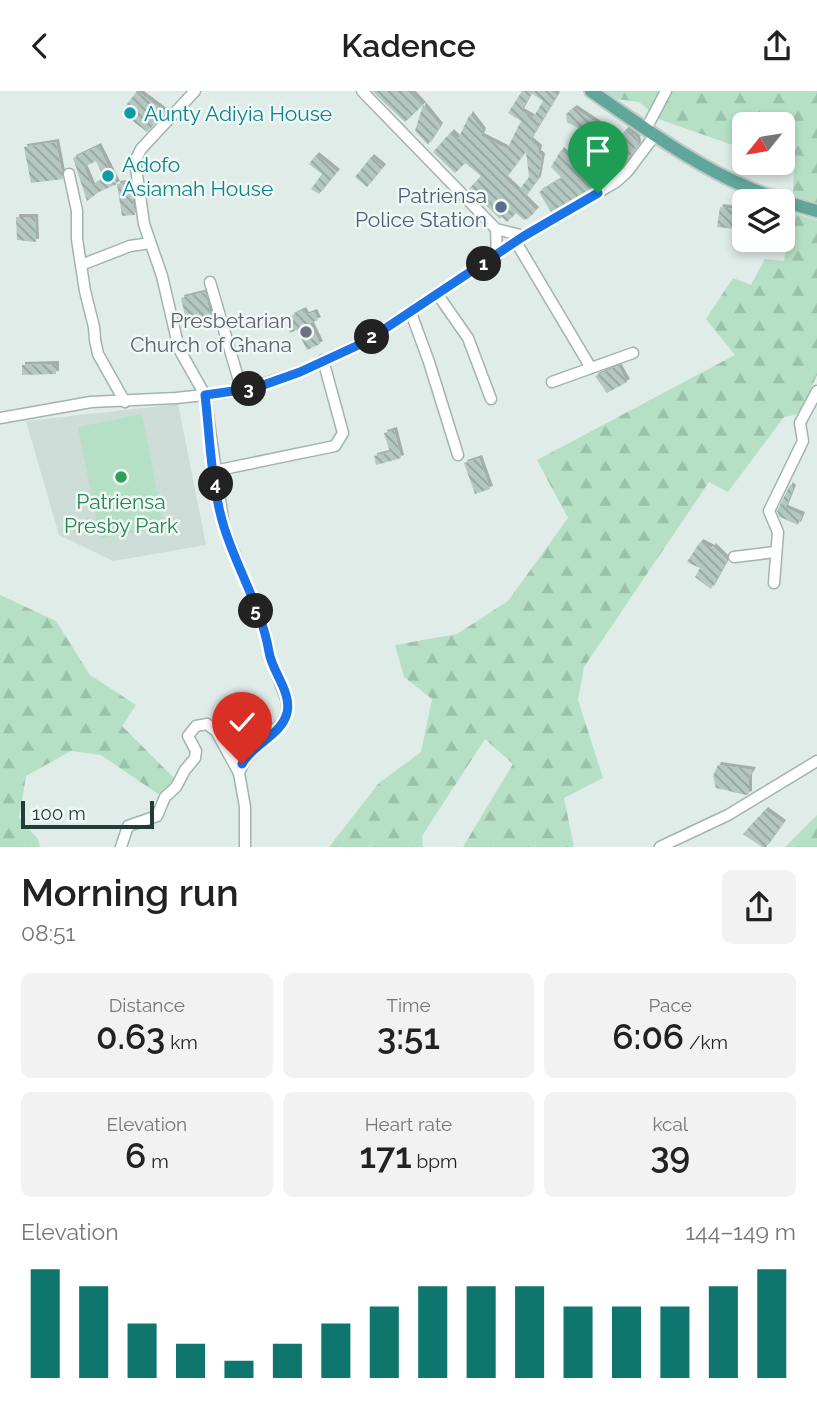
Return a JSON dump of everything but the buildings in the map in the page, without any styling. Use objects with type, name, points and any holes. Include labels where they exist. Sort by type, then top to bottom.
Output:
[{"type":"main road","points":[[591,91],[650,132],[732,181],[776,199],[817,211]]},
{"type":"street","points":[[195,91],[137,155],[135,161],[144,224],[162,276],[179,349],[205,395],[224,527],[265,631],[270,657],[287,701],[283,722],[246,757],[239,773]]},
{"type":"street","points":[[362,91],[496,229],[520,239],[591,368]]},
{"type":"street","points":[[0,418],[92,402],[125,402],[242,391],[300,372],[365,342],[520,239],[616,182],[627,172],[650,132],[666,91]]},
{"type":"street","points":[[69,174],[77,211],[81,265],[98,354],[125,402]]},
{"type":"street","points":[[496,229],[496,255]]},
{"type":"street","points":[[81,265],[130,246],[150,243]]},
{"type":"street","points":[[210,282],[242,391]]},
{"type":"street","points":[[438,295],[468,338],[491,399]]},
{"type":"street","points":[[411,313],[458,455]]},
{"type":"street","points":[[552,382],[633,353]]},
{"type":"street","points":[[214,471],[335,446],[342,433],[323,360]]},
{"type":"street","points":[[774,583],[778,532],[769,511],[803,441],[800,423],[817,391]]},
{"type":"street","points":[[734,557],[775,552]]},
{"type":"street","points":[[121,847],[128,826],[158,816],[166,797],[174,790],[195,758],[196,751],[188,736],[196,726],[207,725],[216,731],[239,773],[245,807],[245,847]]},
{"type":"street","points":[[660,847],[728,815],[817,761]]},
{"type":"shaded area","points":[[178,404],[206,545],[113,561],[59,535],[26,421]]},
{"type":"green space","points":[[604,91],[817,91],[817,203],[795,196],[793,189],[795,112],[732,112],[732,145],[661,120],[639,102],[616,99]]},
{"type":"green space","points":[[795,214],[817,220],[817,375],[799,414],[784,417],[728,492],[709,482],[584,667],[578,700],[603,778],[564,798],[574,847],[463,847],[513,764],[485,739],[422,836],[423,847],[329,847],[379,783],[421,752],[432,699],[404,677],[395,645],[457,634],[508,601],[568,518],[537,460],[735,355],[706,319],[733,278],[751,285],[765,259],[784,261],[786,252],[795,252]]},
{"type":"green space","name":"Patriensa Presby Park","points":[[142,414],[164,527],[100,539],[78,427]]},
{"type":"green space","points":[[0,595],[56,621],[90,675],[136,705],[122,726],[176,780],[161,796],[101,755],[71,751],[26,776],[19,818],[38,839],[40,847],[0,847]]},
{"type":"green space","points":[[817,815],[817,847],[785,847]]},
{"type":"place","name":"Aunty Adiyia House","points":[[130,113]]},
{"type":"place","name":"Adofo Asiamah House","points":[[108,176]]},
{"type":"place","name":"Patriensa Police Station","points":[[501,207]]},
{"type":"place","name":"Presbetarian Church of Ghana","points":[[306,332]]},
{"type":"place","name":"Patriensa Presby Park","points":[[121,477]]},
{"type":"route","points":[[242,764],[283,722],[287,701],[270,657],[265,631],[220,513],[205,395],[255,388],[300,372],[365,342],[524,236],[598,193]]}]
